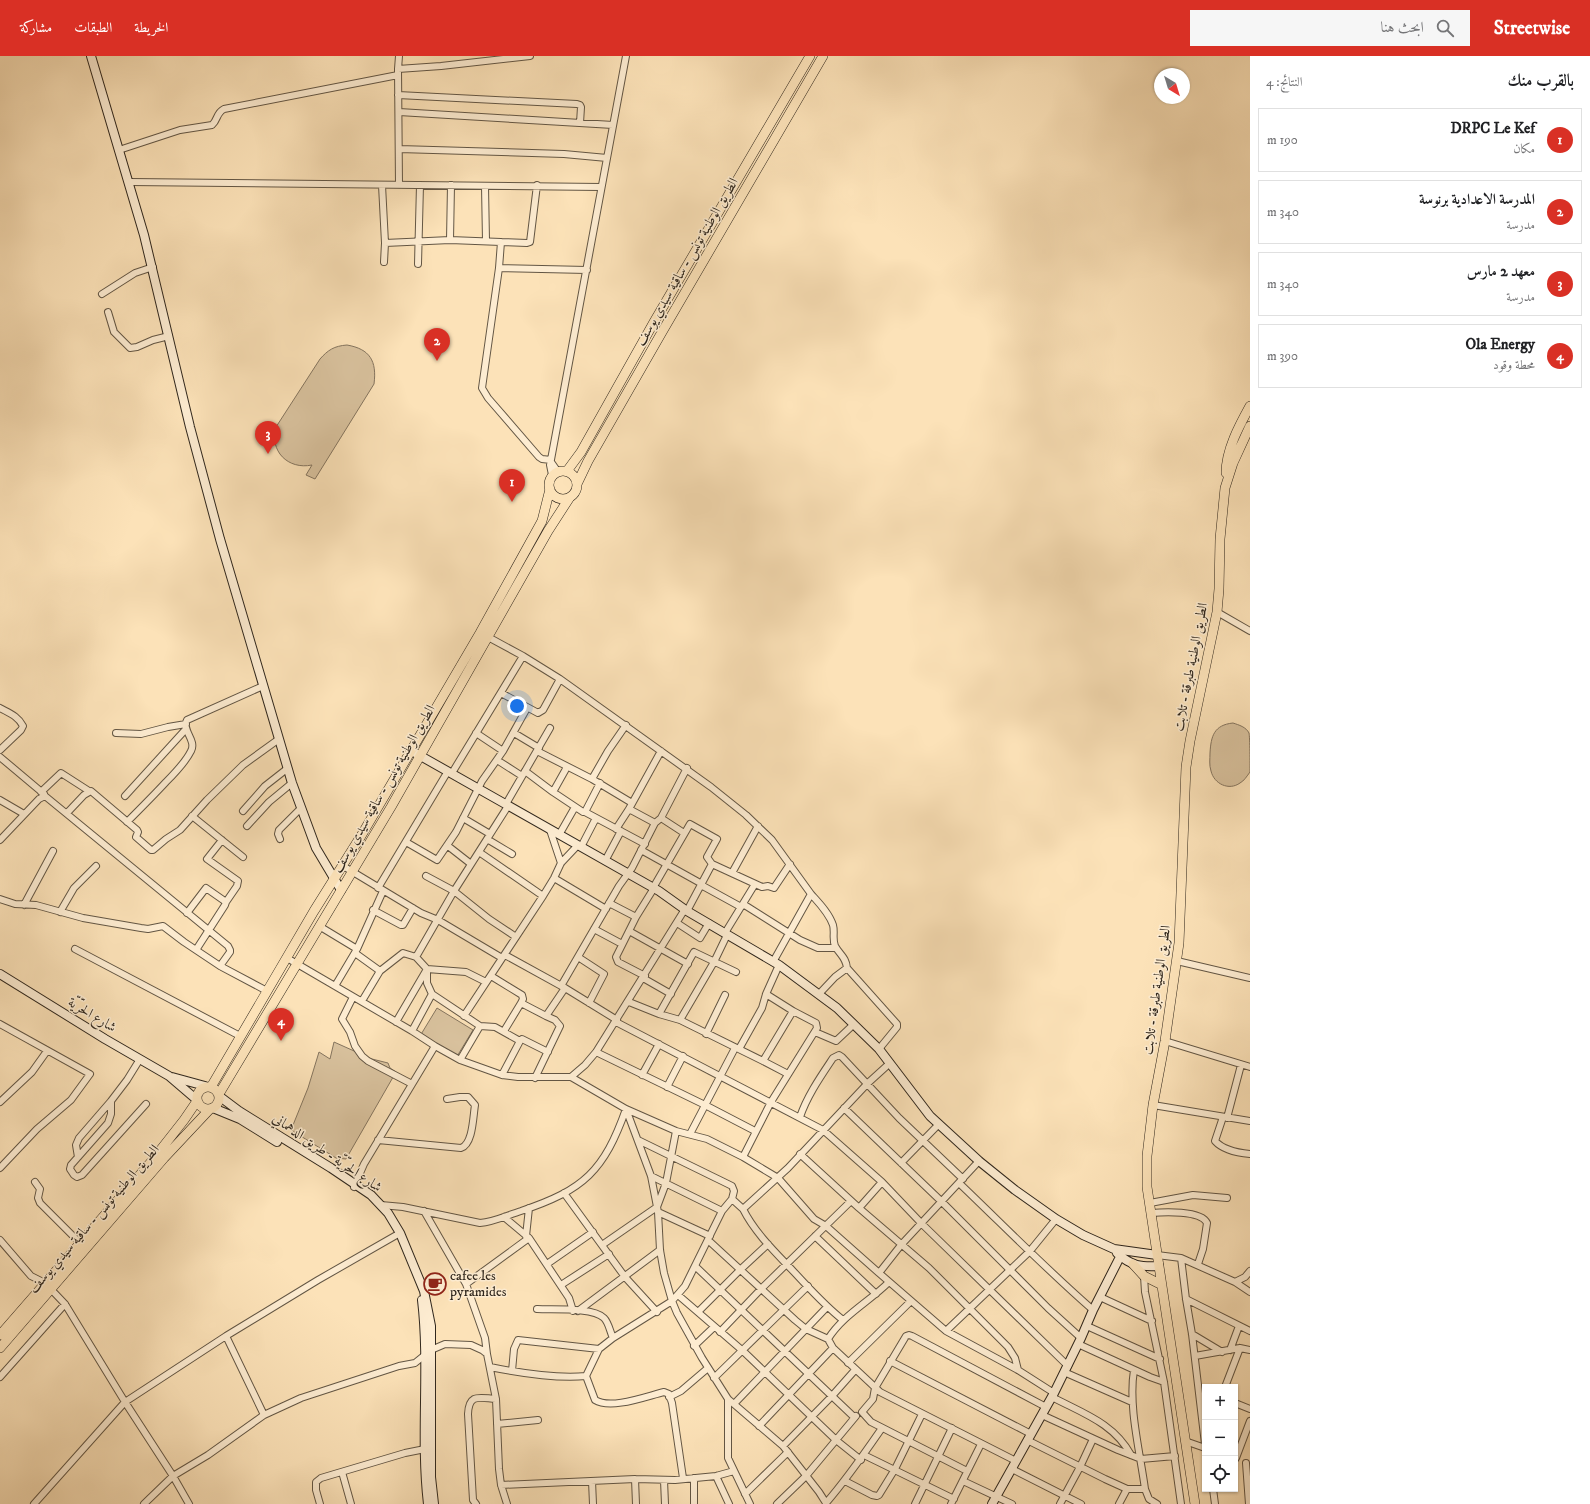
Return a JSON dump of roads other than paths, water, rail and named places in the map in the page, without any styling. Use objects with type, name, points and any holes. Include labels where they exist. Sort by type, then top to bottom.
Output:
[{"type":"main road","name":"الطريق الوطنية تونس - ساقية سيدي يوسف","points":[[559,473],[581,452],[658,316],[810,56]]},
{"type":"main road","name":"الطريق الوطنية تونس - ساقية سيدي يوسف","points":[[577,484],[588,461],[658,338],[823,56]]},
{"type":"main road","name":"الطريق الوطنية طبرقة - تلابت","points":[[1195,1504],[1150,1208],[1147,1171],[1153,1105],[1165,1041],[1177,961],[1182,908],[1186,767],[1217,612],[1221,525],[1227,478],[1226,468],[1230,449],[1250,406]]},
{"type":"main road","name":"الطريق الوطنية طبرقة - تلابت","points":[[1227,478],[1250,426]]},
{"type":"main road","points":[[559,473],[574,476],[577,484],[576,492],[570,497],[564,499],[553,495],[549,484],[559,473]]},
{"type":"main road","name":"الطريق الوطنية تونس - ساقية سيدي يوسف","points":[[208,1087],[343,866],[480,633],[537,532],[544,513],[550,489]]},
{"type":"main road","name":"الطريق الوطنية تونس - ساقية سيدي يوسف","points":[[219,1095],[318,926],[421,756],[548,531],[570,497]]},
{"type":"main road","points":[[208,1087],[216,1090],[219,1095],[218,1103],[212,1108],[204,1108],[197,1101],[196,1097],[199,1090],[208,1087]]},
{"type":"main road","name":"الطريق الوطنية تونس - ساقية سيدي يوسف","points":[[0,1348],[49,1286],[80,1243],[151,1162],[197,1101]]},
{"type":"main road","name":"الطريق الوطنية تونس - ساقية سيدي يوسف","points":[[0,1335],[49,1286],[164,1158],[212,1108]]},
{"type":"main road","points":[[1133,1264],[1144,1276],[1162,1285]]},
{"type":"street","points":[[91,56],[153,267],[190,427],[220,539],[292,783],[314,843],[341,890]]},
{"type":"street","points":[[398,56],[399,184]]},
{"type":"street","points":[[119,150],[180,130],[212,125],[218,113],[224,109],[398,72],[530,56]]},
{"type":"street","points":[[551,461],[626,56]]},
{"type":"street","points":[[398,95],[577,104],[581,107],[580,123]]},
{"type":"street","points":[[399,112],[613,125]]},
{"type":"street","points":[[399,149],[564,154],[607,158]]},
{"type":"street","points":[[129,182],[485,186],[537,185],[601,187]]},
{"type":"street","points":[[382,185],[385,244],[384,262]]},
{"type":"street","points":[[418,264],[420,185]]},
{"type":"street","points":[[450,240],[451,185]]},
{"type":"street","points":[[385,244],[450,240],[527,244],[530,242],[537,185]]},
{"type":"street","points":[[485,186],[486,241]]},
{"type":"street","points":[[501,242],[499,268],[482,388],[488,398],[539,457],[551,461],[559,473]]},
{"type":"street","points":[[102,294],[135,273],[153,267]]},
{"type":"street","points":[[499,268],[587,270]]},
{"type":"street","points":[[108,312],[114,332],[130,348],[169,336]]},
{"type":"street","points":[[1217,612],[1250,631]]},
{"type":"street","points":[[488,637],[523,656],[560,679],[687,768],[758,826],[772,840],[823,908],[833,924],[833,938],[836,948],[846,960],[847,968],[898,1025],[879,1049]]},
{"type":"street","points":[[335,986],[356,951],[380,889],[406,842],[476,733],[523,656]]},
{"type":"street","points":[[501,693],[537,713],[540,712],[560,679]]},
{"type":"street","points":[[125,796],[186,726],[189,719],[263,686]]},
{"type":"street","points":[[0,708],[19,719],[23,727],[0,750]]},
{"type":"street","points":[[406,842],[437,860],[448,846],[486,774],[503,751],[527,708]]},
{"type":"street","points":[[592,779],[626,725]]},
{"type":"street","points":[[116,733],[139,734],[168,727],[186,726]]},
{"type":"street","points":[[127,822],[177,770],[191,752],[193,744],[186,726]]},
{"type":"street","points":[[416,957],[454,891],[489,836],[550,728]]},
{"type":"street","points":[[514,732],[567,767],[600,783],[655,823]]},
{"type":"street","points":[[476,733],[503,751]]},
{"type":"street","points":[[0,840],[39,799],[61,773],[89,791],[92,791],[138,831],[136,835],[137,838],[152,850],[180,830],[192,816],[244,765],[279,738]]},
{"type":"street","points":[[410,750],[653,888],[686,910],[776,964],[837,1008],[879,1049],[922,1107],[979,1161],[1015,1190],[1056,1219],[1083,1235],[1114,1249],[1133,1264],[1142,1267],[1159,1266]]},
{"type":"street","points":[[605,861],[630,806],[661,750]]},
{"type":"street","points":[[0,757],[230,948],[230,952],[220,966]]},
{"type":"street","points":[[497,760],[524,773],[575,807],[645,844]]},
{"type":"street","points":[[553,792],[567,767]]},
{"type":"street","points":[[243,811],[264,786],[288,768]]},
{"type":"street","points":[[546,1016],[609,903],[642,850],[655,823],[661,818],[687,768]]},
{"type":"street","points":[[247,826],[269,802],[292,783]]},
{"type":"street","points":[[585,812],[600,783]]},
{"type":"street","points":[[67,813],[89,791]]},
{"type":"street","points":[[0,800],[24,814]]},
{"type":"street","points":[[559,835],[575,807]]},
{"type":"street","points":[[280,839],[278,834],[279,830],[300,808]]},
{"type":"street","points":[[192,816],[243,857]]},
{"type":"street","points":[[463,818],[512,854]]},
{"type":"street","points":[[464,1016],[543,896],[554,878],[561,862],[580,846],[596,818]]},
{"type":"street","points":[[661,818],[684,833]]},
{"type":"street","points":[[670,994],[617,961],[616,957],[666,864],[690,824],[717,840],[707,857],[712,864],[763,888],[768,886],[774,888],[790,864]]},
{"type":"street","points":[[732,873],[758,826]]},
{"type":"street","points":[[550,830],[561,862]]},
{"type":"street","points":[[196,950],[237,886],[238,881],[208,861],[207,858],[222,840]]},
{"type":"street","points":[[448,846],[471,864]]},
{"type":"street","points":[[642,850],[800,940],[818,948],[836,948]]},
{"type":"street","points":[[24,905],[53,851]]},
{"type":"street","points":[[479,852],[543,896]]},
{"type":"street","points":[[571,1077],[585,1065],[596,1052],[617,1021],[661,948],[702,885],[712,864]]},
{"type":"street","points":[[60,912],[74,888],[96,866]]},
{"type":"street","points":[[343,866],[413,908],[563,987],[617,1021],[823,1130],[882,1182],[922,1224],[990,1290],[1066,1369],[1132,1402]]},
{"type":"street","points":[[426,876],[454,891],[489,919],[516,937]]},
{"type":"street","points":[[554,878],[606,909]]},
{"type":"street","points":[[680,1020],[714,962],[726,934],[755,884]]},
{"type":"street","points":[[187,913],[206,888],[226,902]]},
{"type":"street","points":[[690,1134],[721,1075],[762,1008],[776,964],[790,933],[811,894]]},
{"type":"street","points":[[0,898],[10,903],[36,906],[141,928],[148,929],[163,926],[220,966],[267,991]]},
{"type":"street","points":[[609,903],[636,918]]},
{"type":"street","points":[[373,910],[400,926],[403,925],[413,908]]},
{"type":"street","points":[[677,923],[700,938],[708,923]]},
{"type":"street","points":[[318,926],[356,951],[380,971]]},
{"type":"street","points":[[594,929],[622,944]]},
{"type":"street","points":[[629,931],[688,964]]},
{"type":"street","points":[[75,949],[240,1036]]},
{"type":"street","points":[[658,1014],[694,952],[736,972]]},
{"type":"street","points":[[362,1001],[380,971],[402,954],[416,957],[426,969],[427,983],[432,994],[480,1026],[492,1026],[504,1031],[520,1041],[523,1039],[548,1052]]},
{"type":"street","points":[[578,957],[604,974],[589,1003]]},
{"type":"street","points":[[287,958],[460,1060],[502,1074],[535,1078],[571,1077],[626,1109],[676,1131],[707,1139],[743,1157],[778,1178],[814,1219],[826,1226],[946,1331],[1018,1370],[1053,1395],[1108,1426],[1126,1444],[1131,1455]]},
{"type":"street","points":[[1177,961],[1250,976]]},
{"type":"street","points":[[819,994],[835,977],[847,968]]},
{"type":"street","points":[[426,969],[466,972],[486,982]]},
{"type":"street","points":[[396,1022],[426,969]]},
{"type":"street","points":[[491,976],[522,995],[523,999],[504,1031]]},
{"type":"street","name":"شارع الحرّيّة","points":[[1,977],[171,1077],[197,1101]]},
{"type":"street","points":[[412,1031],[432,994]]},
{"type":"street","points":[[743,1157],[771,1102],[815,1032],[817,1026],[816,1023],[766,994]]},
{"type":"street","points":[[706,1034],[725,995]]},
{"type":"street","points":[[353,997],[342,1019],[350,1032],[358,1051],[368,1061],[412,1084]]},
{"type":"street","points":[[629,1002],[658,1014],[680,1020],[788,1074]]},
{"type":"street","points":[[521,1003],[555,1020],[560,1026],[535,1078]]},
{"type":"street","points":[[763,1061],[793,1011]]},
{"type":"street","points":[[0,1024],[89,1073],[90,1075],[71,1100],[37,1129],[0,1168]]},
{"type":"street","points":[[815,1032],[836,1041],[853,1025]]},
{"type":"street","points":[[460,1060],[480,1026]]},
{"type":"street","points":[[502,1074],[520,1041]]},
{"type":"street","points":[[1165,1041],[1250,1067]]},
{"type":"street","points":[[642,1075],[659,1044]]},
{"type":"street","points":[[354,1185],[378,1140],[435,1046]]},
{"type":"street","points":[[0,1102],[32,1072],[47,1051]]},
{"type":"street","points":[[596,1052],[755,1131]]},
{"type":"street","points":[[800,1117],[813,1089],[833,1058],[837,1054],[842,1057],[868,1083],[899,1118],[923,1140],[1059,1281],[1093,1310]]},
{"type":"street","points":[[667,1087],[683,1056]]},
{"type":"street","points":[[78,1157],[76,1145],[79,1138],[111,1102],[140,1059]]},
{"type":"street","points":[[743,1210],[778,1178],[868,1083],[890,1063]]},
{"type":"street","points":[[1241,1065],[1225,1117],[1215,1141],[1219,1145],[1228,1149],[1250,1154]]},
{"type":"street","name":"شارع الحرّيّة","points":[[171,1077],[208,1087]]},
{"type":"street","name":"شارع الحرّيّة - طريق الدهماني","points":[[219,1095],[273,1133],[354,1185],[383,1215],[398,1234]]},
{"type":"street","points":[[378,1140],[461,1148],[465,1147],[470,1141],[475,1105],[468,1097],[460,1096],[447,1099]]},
{"type":"street","points":[[111,1102],[111,1114],[108,1123],[71,1165],[70,1169],[77,1177],[82,1175],[146,1104]]},
{"type":"street","points":[[1153,1105],[1250,1120]]},
{"type":"street","name":"شارع الحرّيّة - طريق الدهماني","points":[[212,1108],[240,1119],[371,1195],[392,1219],[415,1276],[422,1301],[428,1352],[431,1477],[434,1504]]},
{"type":"street","points":[[844,1108],[1011,1270],[1080,1341],[1134,1370],[1164,1382]]},
{"type":"street","points":[[626,1109],[651,1176],[657,1209],[660,1250],[664,1273],[672,1301],[694,1346],[728,1399],[788,1452],[823,1497],[826,1504],[863,1457],[882,1428]]},
{"type":"street","points":[[381,1205],[390,1205],[424,1211],[480,1223],[491,1221],[529,1208],[564,1193],[581,1183],[594,1171],[612,1143],[626,1109]]},
{"type":"street","points":[[901,1162],[939,1124]]},
{"type":"street","points":[[602,1245],[657,1209],[666,1183],[676,1131]]},
{"type":"street","points":[[638,1140],[732,1186],[734,1191],[732,1198],[722,1211],[685,1286],[678,1295],[657,1312],[613,1338],[600,1349],[586,1376],[595,1400],[605,1404],[664,1392],[669,1394],[682,1462],[683,1478]]},
{"type":"street","points":[[800,1154],[901,1245],[930,1268],[1008,1347],[1015,1358],[1018,1370]]},
{"type":"street","points":[[880,1273],[901,1245],[979,1161]]},
{"type":"street","points":[[651,1176],[722,1211]]},
{"type":"street","points":[[35,1182],[40,1189],[38,1198],[40,1203],[80,1243]]},
{"type":"street","points":[[859,1208],[882,1182]]},
{"type":"street","points":[[564,1193],[625,1277],[657,1312]]},
{"type":"street","points":[[1150,1208],[1193,1195],[1227,1198]]},
{"type":"street","points":[[732,1198],[743,1210],[751,1223],[768,1244],[827,1307],[843,1320]]},
{"type":"street","points":[[720,1332],[742,1311],[761,1289],[851,1201]]},
{"type":"street","points":[[528,1237],[529,1208]]},
{"type":"street","points":[[1150,1208],[1202,1216],[1205,1219],[1207,1223],[1203,1249],[1198,1264]]},
{"type":"street","points":[[657,1209],[709,1238],[740,1270],[806,1329],[828,1339],[833,1348],[875,1388],[981,1444],[1081,1504]]},
{"type":"street","points":[[424,1211],[466,1284],[485,1338],[496,1399],[499,1469],[508,1504]]},
{"type":"street","points":[[504,1217],[528,1237],[570,1298],[576,1311]]},
{"type":"street","points":[[946,1331],[1030,1251],[1056,1219]]},
{"type":"street","points":[[547,1264],[593,1232]]},
{"type":"street","points":[[34,1504],[125,1402],[226,1336],[318,1280],[398,1234]]},
{"type":"street","points":[[815,1236],[876,1294]]},
{"type":"street","points":[[466,1284],[528,1237]]},
{"type":"street","points":[[0,1240],[31,1276],[49,1286],[65,1304],[189,1504]]},
{"type":"street","points":[[698,1312],[768,1244]]},
{"type":"street","points":[[576,1311],[625,1277],[660,1250]]},
{"type":"street","points":[[561,1286],[609,1254]]},
{"type":"street","points":[[1122,1254],[1157,1255],[1181,1258],[1198,1264],[1235,1282],[1250,1292]]},
{"type":"street","points":[[994,1501],[1053,1395],[1080,1341],[1093,1310],[1122,1254]]},
{"type":"street","points":[[1181,1258],[1195,1356],[1202,1421]]},
{"type":"street","points":[[695,1266],[854,1417]]},
{"type":"street","points":[[1235,1282],[1245,1277],[1250,1271]]},
{"type":"street","points":[[1144,1276],[1145,1292],[1164,1382],[1181,1504]]},
{"type":"street","points":[[828,1339],[843,1320],[889,1282]]},
{"type":"street","points":[[714,1378],[808,1286]]},
{"type":"street","points":[[678,1295],[743,1351],[836,1440],[863,1457],[895,1469],[925,1484],[953,1501],[981,1444]]},
{"type":"street","points":[[1100,1297],[1152,1321]]},
{"type":"street","points":[[1186,1299],[1250,1331]]},
{"type":"street","points":[[848,1363],[911,1301]]},
{"type":"street","points":[[0,1377],[65,1304]]},
{"type":"street","points":[[734,1404],[785,1353],[827,1307]]},
{"type":"street","points":[[537,1309],[596,1313],[603,1317],[608,1324],[613,1338]]},
{"type":"street","points":[[1087,1326],[1160,1359]]},
{"type":"street","points":[[1230,1350],[1239,1326]]},
{"type":"street","points":[[694,1346],[714,1327]]},
{"type":"street","points":[[1192,1334],[1222,1352]]},
{"type":"street","points":[[777,1504],[806,1476],[854,1417],[862,1412],[873,1399],[875,1388],[906,1336],[909,1335],[1046,1407]]},
{"type":"street","points":[[226,1336],[264,1415]]},
{"type":"street","points":[[512,1371],[514,1349],[518,1340],[600,1349]]},
{"type":"street","points":[[144,1504],[173,1476],[214,1451],[264,1415],[301,1398],[399,1366],[415,1363],[438,1346],[451,1343],[471,1345],[487,1354]]},
{"type":"street","points":[[759,1426],[833,1348]]},
{"type":"street","points":[[1195,1356],[1240,1348],[1249,1348]]},
{"type":"street","points":[[1226,1384],[1240,1348]]},
{"type":"street","name":"شارع الحرّيّة - طريق الدهماني","points":[[428,1352],[425,1449],[428,1504]]},
{"type":"street","points":[[890,1361],[1029,1437],[1080,1467],[1127,1489],[1145,1489]]},
{"type":"street","points":[[490,1367],[512,1371],[572,1377],[586,1376]]},
{"type":"street","points":[[669,1397],[681,1391],[708,1368]]},
{"type":"street","points":[[782,1446],[832,1396],[855,1370]]},
{"type":"street","points":[[1134,1370],[1132,1402],[1145,1489],[1149,1499],[1157,1504]]},
{"type":"street","points":[[1198,1391],[1202,1392]]},
{"type":"street","points":[[476,1504],[473,1500],[468,1414],[469,1403],[470,1400],[476,1398],[496,1399]]},
{"type":"street","points":[[728,1399],[728,1458],[750,1504]]},
{"type":"street","points":[[1238,1404],[1250,1409]]},
{"type":"street","points":[[862,1412],[871,1422],[967,1471]]},
{"type":"street","points":[[845,1481],[872,1495],[877,1496],[881,1493],[895,1469],[922,1414]]},
{"type":"street","points":[[1042,1415],[1093,1439],[1141,1459],[1175,1456]]},
{"type":"street","points":[[497,1424],[538,1420]]},
{"type":"street","points":[[1236,1456],[1250,1421]]},
{"type":"street","points":[[915,1504],[952,1428]]},
{"type":"street","points":[[1060,1504],[1066,1495],[1093,1439]]},
{"type":"street","points":[[1185,1440],[1202,1447]]},
{"type":"street","points":[[320,1504],[316,1490],[316,1482],[321,1478],[405,1453],[425,1449]]},
{"type":"street","points":[[745,1494],[788,1452]]},
{"type":"street","points":[[1238,1459],[1248,1463],[1250,1503]]},
{"type":"street","points":[[502,1485],[635,1479],[664,1480],[716,1476],[734,1471]]},
{"type":"street","points":[[342,1472],[351,1504]]},
{"type":"street","points":[[716,1476],[729,1504]]},
{"type":"street","points":[[694,1478],[694,1504]]},
{"type":"street","points":[[635,1479],[636,1504]]},
{"type":"street","points":[[664,1480],[665,1504]]},
{"type":"street","points":[[963,1481],[994,1501],[1012,1504]]},
{"type":"street","points":[[592,1482],[593,1504]]},
{"type":"street","points":[[1119,1504],[1127,1489]]},
{"type":"street","points":[[1213,1492],[1215,1504]]},
{"type":"place","name":"المدرسة الاعدادية برنوسة","points":[[437,361]]},
{"type":"place","name":"معهد 2 مارس","points":[[268,454]]},
{"type":"place","name":"DRPC Le Kef","points":[[512,502]]},
{"type":"place","name":"Ola Energy","points":[[281,1041]]},
{"type":"place","name":"cafee les pyramides","points":[[435,1284]]}]
